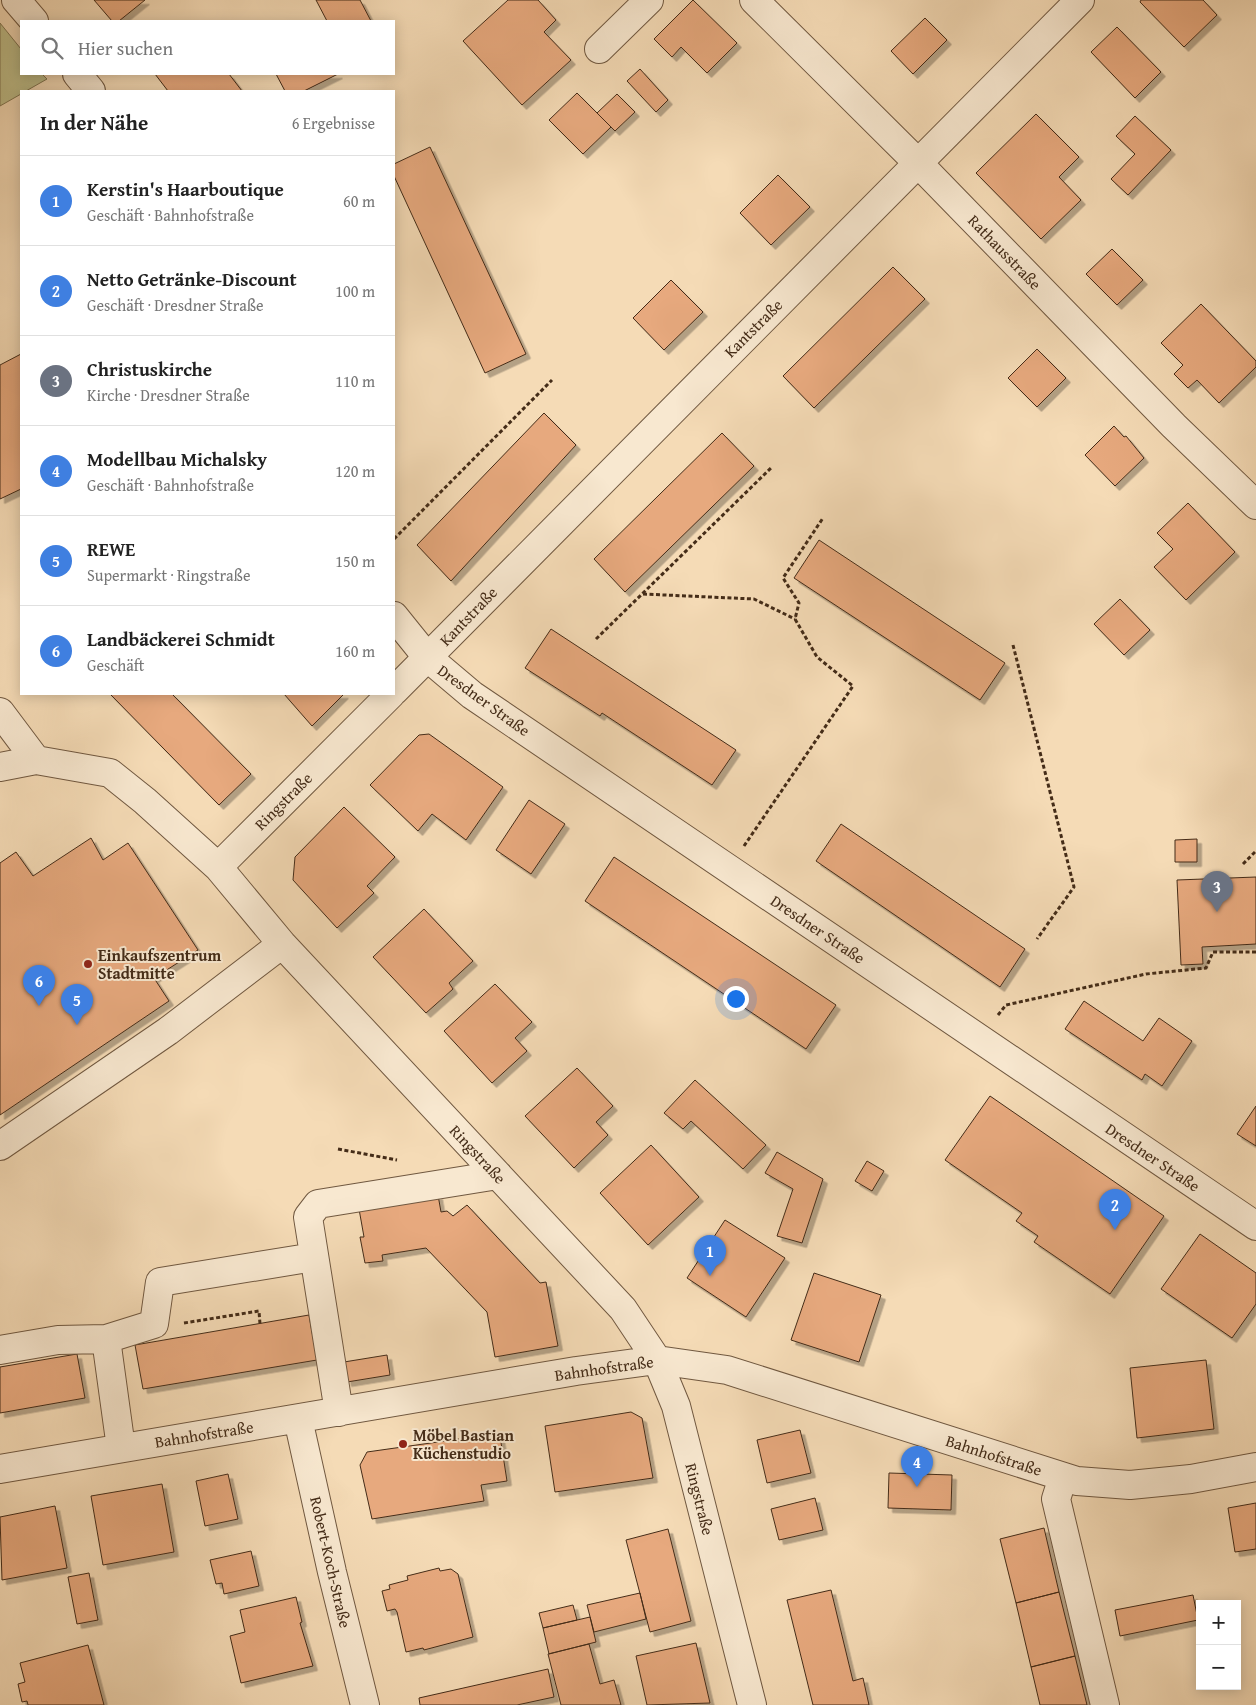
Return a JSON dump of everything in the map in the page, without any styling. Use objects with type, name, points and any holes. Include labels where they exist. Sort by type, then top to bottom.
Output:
[{"type":"street","points":[[16,0],[33,20]]},
{"type":"street","points":[[599,49],[649,0]]},
{"type":"street","name":"Rathausstraße","points":[[754,0],[917,162],[1174,426],[1256,505]]},
{"type":"street","name":"Kantstraße","points":[[427,657],[1080,0]]},
{"type":"street","points":[[78,75],[90,90]]},
{"type":"street","name":"Dresdner Straße","points":[[395,617],[427,657],[472,695],[1256,1226]]},
{"type":"street","points":[[395,690],[427,657]]},
{"type":"street","name":"Ringstraße","points":[[390,695],[218,867],[282,944],[624,1309],[656,1360],[676,1406],[752,1705]]},
{"type":"street","points":[[0,712],[36,760]]},
{"type":"street","points":[[0,767],[36,760],[110,774],[145,801],[218,867]]},
{"type":"street","points":[[0,1146],[168,1031],[282,944]]},
{"type":"street","points":[[339,1412],[308,1217],[318,1204],[498,1175]]},
{"type":"street","points":[[0,1350],[58,1340],[106,1339],[154,1324],[160,1282],[314,1258]]},
{"type":"street","points":[[106,1339],[121,1448]]},
{"type":"street","name":"Bahnhofstraße","points":[[0,1469],[576,1371],[656,1360],[727,1370],[1077,1480],[1130,1485],[1191,1479],[1256,1467]]},
{"type":"street","name":"Robert-Koch-Straße","points":[[298,1419],[332,1572],[365,1705]]},
{"type":"street","points":[[1063,1476],[1056,1499],[1105,1705]]},
{"type":"path","points":[[395,538],[552,380]]},
{"type":"path","points":[[596,639],[772,467]]},
{"type":"path","points":[[795,619],[799,603],[783,578],[823,518]]},
{"type":"path","points":[[642,594],[754,599],[795,619],[818,657],[853,686],[728,868]]},
{"type":"path","points":[[1013,645],[1074,887],[1037,939]]},
{"type":"path","points":[[1243,864],[1256,851]]},
{"type":"path","points":[[978,1037],[1006,1006],[1146,974],[1206,968],[1213,952],[1256,952]]},
{"type":"path","points":[[154,1324],[172,1325],[259,1311],[260,1324]]},
{"type":"green space","points":[[0,23],[20,48],[20,75],[43,75],[47,79],[28,90],[20,90],[20,95],[0,106]]},
{"type":"building","points":[[94,0],[145,0],[120,20],[111,20]]},
{"type":"building","points":[[316,0],[360,0],[370,20],[326,20]]},
{"type":"building","points":[[508,0],[538,0],[556,20],[544,32],[571,60],[522,105],[463,41]]},
{"type":"building","points":[[693,0],[737,43],[707,73],[681,47],[672,57],[654,39]]},
{"type":"building","points":[[1141,0],[1203,0],[1217,15],[1184,47],[1140,2]]},
{"type":"building","points":[[925,18],[947,40],[913,74],[891,51]]},
{"type":"building","points":[[1117,27],[1161,72],[1135,98],[1091,52]]},
{"type":"building","points":[[640,69],[668,100],[656,112],[627,81]]},
{"type":"building","points":[[156,75],[230,75],[241,90],[167,90]]},
{"type":"building","points":[[277,75],[336,75],[306,90],[284,90]]},
{"type":"building","points":[[577,93],[611,127],[583,154],[549,120]]},
{"type":"building","points":[[617,94],[635,112],[615,131],[597,113]]},
{"type":"building","points":[[1036,114],[1079,157],[1059,177],[1081,200],[1041,239],[976,173]]},
{"type":"building","points":[[1135,116],[1171,150],[1128,195],[1111,179],[1135,154],[1116,136]]},
{"type":"building","points":[[430,147],[526,354],[485,373],[395,178],[395,164]]},
{"type":"building","points":[[778,175],[810,207],[771,245],[740,213]]},
{"type":"building","points":[[1112,249],[1143,280],[1117,305],[1086,274]]},
{"type":"building","points":[[893,267],[925,299],[814,408],[783,376]]},
{"type":"building","points":[[671,280],[703,312],[664,350],[633,318]]},
{"type":"building","points":[[1201,304],[1256,361],[1256,367],[1219,403],[1197,380],[1188,388],[1174,374],[1183,365],[1161,343]]},
{"type":"building","points":[[1037,349],[1066,378],[1037,407],[1008,378]]},
{"type":"building","points":[[20,355],[20,489],[0,499],[0,365]]},
{"type":"building","points":[[544,413],[576,445],[451,581],[417,545]]},
{"type":"building","points":[[1114,426],[1124,437],[1126,436],[1144,458],[1115,486],[1085,455]]},
{"type":"building","points":[[722,433],[754,466],[625,592],[594,559]]},
{"type":"building","points":[[1188,503],[1235,552],[1186,600],[1154,567],[1173,549],[1157,533]]},
{"type":"building","points":[[819,540],[1005,663],[980,700],[794,578]]},
{"type":"building","points":[[1120,599],[1150,630],[1124,655],[1094,624]]},
{"type":"building","points":[[551,629],[736,750],[712,785],[602,713],[600,716],[525,668]]},
{"type":"building","points":[[111,695],[173,695],[251,774],[219,805]]},
{"type":"building","points":[[285,695],[343,695],[312,726]]},
{"type":"building","points":[[429,734],[503,787],[466,840],[432,814],[418,831],[370,785],[419,735]]},
{"type":"building","points":[[529,800],[565,824],[531,874],[496,850]]},
{"type":"building","points":[[344,807],[395,857],[367,886],[374,893],[337,928],[293,880],[295,857]]},
{"type":"building","points":[[841,824],[1025,949],[1000,987],[816,861]]},
{"type":"building","name":"Einkaufszentrum Stadtmitte","points":[[91,838],[103,860],[128,843],[198,950],[154,978],[169,1001],[0,1115],[0,863],[16,852],[33,876]]},
{"type":"building","points":[[1197,839],[1197,862],[1175,862],[1175,840]]},
{"type":"building","points":[[614,857],[836,1005],[806,1049],[585,901]]},
{"type":"building","points":[[1256,877],[1256,944],[1202,947],[1203,964],[1181,965],[1177,880]]},
{"type":"building","points":[[424,909],[473,961],[449,983],[453,989],[426,1013],[373,957]]},
{"type":"building","points":[[495,984],[532,1022],[515,1038],[527,1051],[492,1083],[444,1031]]},
{"type":"building","points":[[1084,1001],[1143,1041],[1159,1018],[1192,1041],[1162,1086],[1145,1074],[1142,1080],[1065,1029]]},
{"type":"building","points":[[577,1068],[613,1106],[596,1122],[608,1135],[574,1168],[525,1116]]},
{"type":"building","points":[[695,1080],[766,1145],[743,1169],[691,1121],[683,1129],[664,1113]]},
{"type":"building","points":[[990,1096],[1164,1216],[1110,1294],[1034,1242],[1038,1236],[1016,1221],[1022,1213],[945,1160]]},
{"type":"building","points":[[1256,1106],[1256,1146],[1237,1134]]},
{"type":"building","points":[[651,1145],[699,1197],[648,1245],[600,1193]]},
{"type":"building","points":[[777,1152],[823,1179],[802,1243],[777,1236],[793,1189],[765,1173]]},
{"type":"building","points":[[867,1161],[884,1171],[872,1191],[855,1181]]},
{"type":"building","points":[[438,1195],[441,1212],[447,1211],[453,1216],[467,1205],[540,1283],[546,1282],[558,1346],[495,1357],[487,1312],[426,1248],[382,1255],[383,1261],[365,1263],[360,1237],[364,1237],[359,1209]]},
{"type":"building","points":[[725,1220],[785,1258],[746,1317],[687,1278]]},
{"type":"building","points":[[1200,1234],[1256,1273],[1256,1304],[1232,1338],[1161,1289]]},
{"type":"building","points":[[814,1273],[881,1295],[859,1362],[791,1340]]},
{"type":"building","points":[[309,1315],[317,1360],[143,1389],[135,1345]]},
{"type":"building","points":[[77,1354],[85,1398],[0,1413],[0,1367]]},
{"type":"building","points":[[387,1355],[390,1375],[347,1382],[344,1362]]},
{"type":"building","points":[[1206,1360],[1214,1429],[1137,1438],[1130,1368]]},
{"type":"building","points":[[631,1412],[642,1418],[653,1478],[555,1492],[545,1426]]},
{"type":"building","points":[[800,1430],[811,1473],[767,1483],[757,1440]]},
{"type":"building","points":[[500,1436],[507,1481],[481,1485],[484,1501],[372,1519],[360,1465],[367,1452],[459,1439],[459,1442]]},
{"type":"building","points":[[889,1473],[952,1475],[951,1510],[888,1508]]},
{"type":"building","points":[[228,1474],[238,1519],[205,1526],[196,1481]]},
{"type":"building","points":[[162,1484],[174,1552],[103,1565],[91,1496]]},
{"type":"building","points":[[815,1498],[823,1530],[779,1540],[771,1509]]},
{"type":"building","points":[[1256,1503],[1256,1549],[1235,1552],[1228,1508]]},
{"type":"building","points":[[55,1506],[67,1568],[2,1580],[0,1517]]},
{"type":"building","points":[[1044,1528],[1059,1592],[1016,1603],[1000,1539]]},
{"type":"building","points":[[668,1529],[691,1621],[650,1632],[626,1540]]},
{"type":"building","points":[[251,1551],[259,1586],[224,1594],[222,1583],[216,1584],[210,1560]]},
{"type":"building","points":[[439,1568],[440,1571],[451,1569],[458,1574],[473,1637],[424,1650],[423,1648],[406,1652],[397,1612],[395,1609],[387,1611],[382,1591],[390,1589],[389,1585],[408,1580],[407,1576]]},
{"type":"building","points":[[89,1573],[98,1620],[77,1624],[68,1577]]},
{"type":"building","points":[[831,1590],[853,1681],[863,1678],[869,1705],[813,1705],[787,1600]]},
{"type":"building","points":[[1059,1592],[1075,1656],[1031,1667],[1016,1603]]},
{"type":"building","points":[[640,1593],[646,1619],[594,1632],[587,1605]]},
{"type":"building","points":[[1193,1595],[1196,1620],[1120,1636],[1115,1610]]},
{"type":"building","points":[[296,1597],[302,1622],[300,1623],[313,1666],[241,1683],[230,1636],[245,1632],[240,1610]]},
{"type":"building","points":[[573,1605],[577,1620],[543,1628],[539,1613]]},
{"type":"building","points":[[590,1617],[596,1642],[549,1654],[543,1628]]},
{"type":"building","points":[[696,1643],[710,1703],[647,1705],[636,1656]]},
{"type":"building","points":[[589,1644],[600,1684],[614,1680],[621,1705],[561,1705],[548,1654]]},
{"type":"building","points":[[88,1645],[104,1705],[28,1705],[27,1701],[22,1702],[18,1684],[25,1682],[20,1663]]},
{"type":"building","points":[[1075,1656],[1087,1705],[1040,1705],[1031,1667]]},
{"type":"building","points":[[548,1669],[554,1697],[517,1705],[420,1705],[419,1698]]},
{"type":"place","name":"Christuskirche","points":[[1217,912]]},
{"type":"place","name":"Einkaufszentrum Stadtmitte","points":[[88,964]]},
{"type":"place","name":"Landbäckerei Schmidt","points":[[39,1006]]},
{"type":"place","name":"REWE","points":[[77,1025]]},
{"type":"place","name":"Netto Getränke-Discount","points":[[1115,1230]]},
{"type":"place","name":"Kerstin's Haarboutique","points":[[710,1276]]},
{"type":"place","name":"Möbel Bastian Küchenstudio","points":[[403,1444]]},
{"type":"place","name":"Modellbau Michalsky","points":[[917,1487]]}]
